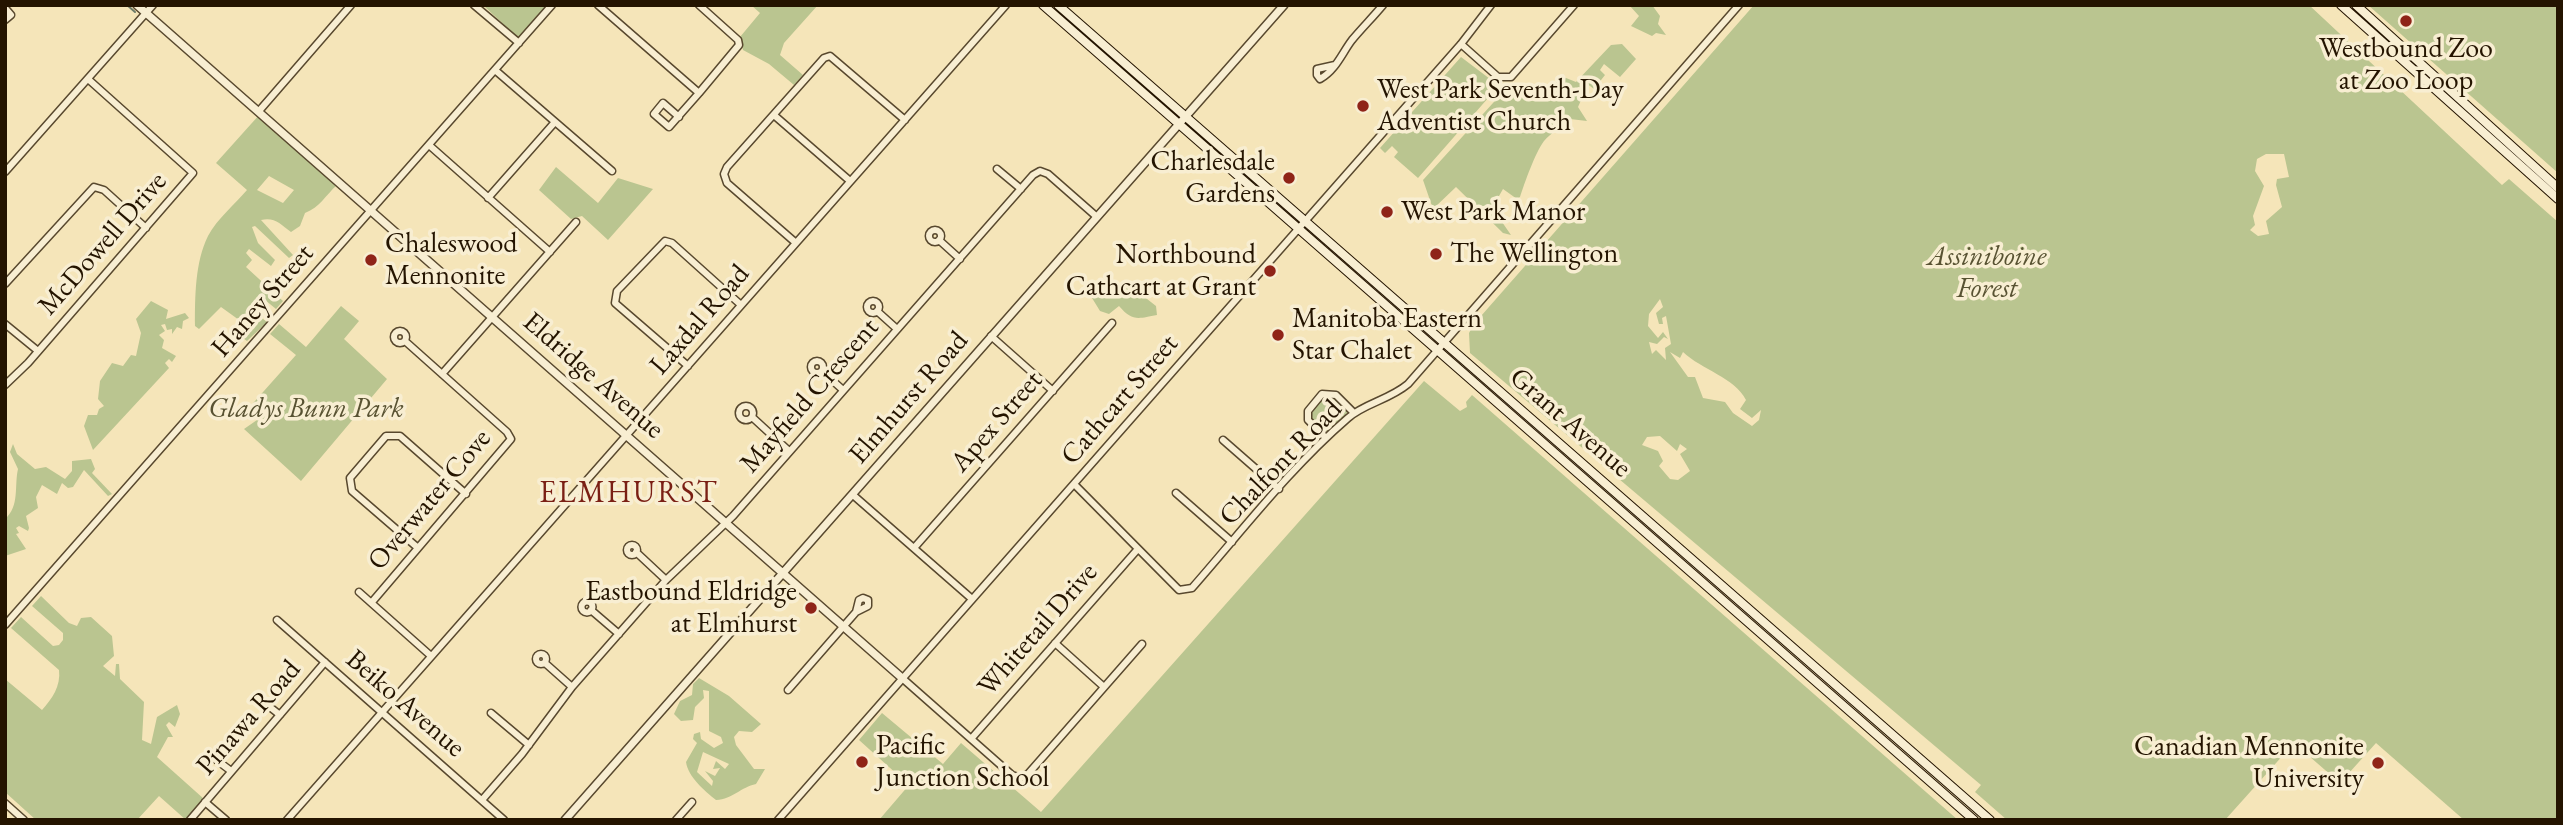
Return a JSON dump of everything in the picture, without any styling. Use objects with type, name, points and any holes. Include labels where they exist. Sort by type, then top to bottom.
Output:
[{"type":"main road","name":"Grant Avenue","points":[[1042,5],[1973,820]]},
{"type":"main road","name":"Grant Avenue","points":[[1058,5],[1990,820]]},
{"type":"main road","points":[[2341,5],[2558,199]]},
{"type":"main road","points":[[2356,5],[2558,188]]},
{"type":"main road","points":[[1094,50],[1101,43]]},
{"type":"street","name":"Eldridge Avenue","points":[[137,5],[628,434],[1012,775],[1021,778],[1028,774],[1104,687]]},
{"type":"street","points":[[5,172],[153,5]]},
{"type":"street","points":[[258,111],[351,5]]},
{"type":"street","points":[[474,5],[519,43]]},
{"type":"street","name":"Haney Street","points":[[5,625],[552,5]]},
{"type":"street","points":[[598,5],[699,93]]},
{"type":"street","points":[[678,117],[739,45],[738,40],[699,5]]},
{"type":"street","name":"Laxdal Road","points":[[287,820],[1006,5]]},
{"type":"street","name":"Elmhurst Road","points":[[565,820],[1284,5]]},
{"type":"street","points":[[1335,65],[1383,5]]},
{"type":"street","name":"Cathcart Street","points":[[778,820],[1461,44],[1491,5]]},
{"type":"street","points":[[1461,44],[1498,77],[1511,77],[1574,5]]},
{"type":"street","name":"Chalfont Road","points":[[1074,484],[1179,590],[1192,588],[1326,438],[1354,413],[1397,393],[1739,5]]},
{"type":"street","points":[[5,8],[11,15],[5,20]]},
{"type":"street","points":[[796,243],[727,183],[723,174],[727,167],[824,58],[830,56],[905,120]]},
{"type":"street","points":[[495,69],[612,171]]},
{"type":"street","name":"McDowell Drive","points":[[5,385],[38,351],[193,173],[88,79]]},
{"type":"street","points":[[775,116],[850,181]]},
{"type":"street","points":[[488,198],[555,122]]},
{"type":"street","points":[[429,145],[550,252]]},
{"type":"street","points":[[997,169],[1021,189]]},
{"type":"street","name":"Mayfield Crescent","points":[[482,800],[529,746],[572,687],[666,580],[726,522],[1036,173],[1044,172],[1097,218]]},
{"type":"street","points":[[5,284],[94,187],[104,190],[146,228]]},
{"type":"street","points":[[442,374],[576,222]]},
{"type":"street","points":[[939,240],[960,259]]},
{"type":"street","points":[[688,366],[615,303],[617,291],[665,241],[672,243],[741,305]]},
{"type":"street","points":[[877,312],[897,329]]},
{"type":"street","name":"Apex Street","points":[[914,548],[1112,323]]},
{"type":"street","points":[[5,324],[38,351]]},
{"type":"street","points":[[991,336],[1053,391]]},
{"type":"street","name":"Overwater Cove","points":[[372,602],[511,439],[507,432],[405,341]]},
{"type":"street","points":[[822,371],[843,390]]},
{"type":"street","points":[[1326,438],[1308,420],[1308,411],[1322,394],[1336,395],[1354,413]]},
{"type":"street","points":[[752,417],[789,451]]},
{"type":"street","points":[[418,548],[352,491],[350,484],[350,478],[386,436],[400,436],[466,494]]},
{"type":"street","points":[[1223,440],[1279,489]]},
{"type":"street","points":[[1176,493],[1233,542]]},
{"type":"street","points":[[853,495],[972,599]]},
{"type":"street","name":"Whitetail Drive","points":[[971,739],[1137,550]]},
{"type":"street","points":[[636,552],[666,580]]},
{"type":"street","points":[[359,592],[431,656]]},
{"type":"street","points":[[592,610],[619,634]]},
{"type":"street","points":[[789,690],[856,612]]},
{"type":"street","name":"Beiko Avenue","points":[[277,620],[504,820]]},
{"type":"street","points":[[1055,643],[1104,687],[1142,644]]},
{"type":"street","name":"Pinawa Road","points":[[190,820],[325,663]]},
{"type":"street","points":[[545,663],[572,687]]},
{"type":"street","points":[[261,700],[280,715]]},
{"type":"street","points":[[492,713],[529,746]]},
{"type":"street","points":[[210,755],[231,771]]},
{"type":"street","points":[[205,802],[226,820]]},
{"type":"street","points":[[676,820],[692,802]]},
{"type":"street","points":[[5,803],[24,820]]},
{"type":"green space","points":[[483,5],[547,5],[518,38]]},
{"type":"green space","points":[[751,5],[818,5],[784,43],[780,55],[803,75],[794,85],[769,64],[743,50],[740,37],[760,13]]},
{"type":"green space","points":[[1629,5],[1652,5],[1660,16],[1658,24],[1666,35],[1656,33],[1652,36],[1631,26],[1639,16]]},
{"type":"green space","name":"Assiniboine Forest","points":[[1754,5],[2309,5],[2502,185],[2509,179],[2558,222],[2558,820],[2464,820],[2376,743],[2340,783],[2294,743],[2225,820],[2007,820],[1975,792],[1981,785],[1470,353],[1469,333],[1474,324]],"holes":[[[2266,154],[2284,154],[2289,177],[2277,179],[2282,207],[2266,221],[2269,234],[2258,236],[2250,230],[2255,225],[2253,216],[2264,186],[2255,171],[2257,159]],[[1660,299],[1663,307],[1656,313],[1659,324],[1663,324],[1662,318],[1666,316],[1671,344],[1665,348],[1666,360],[1656,350],[1652,354],[1649,342],[1657,344],[1664,337],[1668,339],[1663,332],[1658,338],[1648,326],[1649,314]],[[1670,352],[1680,358],[1683,352],[1734,385],[1746,400],[1740,409],[1752,418],[1761,410],[1759,420],[1752,426],[1733,413],[1725,402],[1703,398],[1695,377],[1688,377]],[[1660,436],[1677,451],[1680,444],[1687,449],[1680,454],[1690,471],[1678,480],[1670,479],[1659,466],[1663,461],[1658,451],[1642,445],[1647,437]]]},
{"type":"green space","points":[[2368,5],[2558,5],[2558,173]]},
{"type":"green space","points":[[1622,44],[1636,59],[1620,77],[1604,64],[1600,70],[1605,75],[1594,89],[1586,83],[1576,93],[1582,98],[1578,107],[1587,121],[1570,119],[1544,141],[1520,197],[1517,199],[1503,189],[1499,196],[1491,198],[1493,209],[1511,235],[1503,233],[1456,187],[1433,209],[1423,180],[1503,92],[1521,86],[1539,100],[1561,76],[1576,82],[1611,45]]},
{"type":"green space","points":[[1461,57],[1494,82],[1496,89],[1418,178],[1394,157],[1398,152],[1392,146],[1385,153],[1380,148]]},
{"type":"green space","points":[[260,114],[337,185],[319,204],[305,213],[300,226],[291,232],[274,220],[261,220],[293,255],[289,258],[255,226],[252,227],[258,243],[275,260],[271,266],[249,249],[246,253],[252,260],[246,267],[283,301],[276,309],[259,295],[249,308],[267,322],[247,341],[240,336],[246,325],[221,307],[199,329],[195,326],[197,280],[204,246],[216,224],[247,190],[216,163]],"holes":[[[269,176],[294,190],[283,203],[257,190]]]},
{"type":"green space","points":[[556,167],[598,203],[618,178],[653,189],[608,240],[582,216],[571,219],[539,190]]},
{"type":"green space","points":[[1128,284],[1156,306],[1157,315],[1135,318],[1119,306],[1109,314],[1100,311],[1092,298],[1093,294],[1098,290],[1115,292]]},
{"type":"green space","points":[[151,301],[168,310],[166,319],[185,313],[189,318],[183,321],[182,329],[177,327],[172,334],[172,329],[167,330],[165,324],[161,325],[165,331],[159,335],[164,340],[162,348],[176,356],[172,362],[169,359],[165,363],[169,368],[93,450],[84,426],[88,415],[97,415],[99,409],[104,406],[98,399],[100,381],[112,363],[123,366],[131,355],[136,356],[141,333],[136,319]]},
{"type":"green space","name":"Gladys Bunn Park","points":[[341,306],[359,321],[344,339],[387,379],[301,481],[244,429],[257,420],[247,410],[296,355],[270,334],[279,324],[306,347]]},
{"type":"green space","points":[[1424,381],[1460,411],[1467,407],[1466,402],[1472,395],[1958,820],[879,820],[909,785],[859,740],[882,713],[943,764],[961,743],[1041,812]]},
{"type":"green space","points":[[1332,396],[1348,409],[1327,431],[1311,421],[1309,412],[1323,397]]},
{"type":"green space","points":[[13,444],[17,454],[35,469],[46,467],[65,479],[72,471],[72,461],[91,459],[95,469],[92,473],[112,494],[108,496],[84,470],[73,487],[68,488],[62,483],[57,494],[42,485],[36,497],[38,508],[26,516],[28,531],[19,526],[16,528],[19,533],[16,534],[26,549],[5,556],[5,519],[15,502],[18,469],[10,452]]},
{"type":"green space","points":[[41,596],[69,623],[77,626],[81,618],[91,617],[112,636],[114,656],[103,666],[115,676],[116,664],[119,664],[120,679],[144,702],[142,740],[151,744],[157,717],[177,705],[180,714],[175,727],[169,722],[166,725],[173,737],[168,737],[157,757],[204,799],[186,820],[159,796],[137,820],[36,820],[5,792],[5,679],[42,710],[59,681],[59,670],[11,628],[21,617],[53,646],[59,645],[63,640],[63,633],[32,606]]},
{"type":"green space","points":[[699,678],[729,696],[761,724],[752,732],[739,731],[734,737],[736,745],[754,769],[765,769],[756,784],[722,799],[716,800],[702,788],[687,768],[686,762],[697,743],[693,739],[694,734],[700,732],[701,739],[714,748],[723,743],[721,737],[709,731],[709,691],[703,690],[704,698],[695,707],[693,720],[681,721],[674,714],[680,701],[692,695],[693,684]],"holes":[[[703,752],[729,764],[725,769],[716,761],[713,769],[720,768],[715,776],[705,771],[713,781],[712,786],[697,772]]]},
{"type":"waterway","points":[[127,5],[135,12]]},
{"type":"place","name":"Westbound Zoo at Zoo Loop","points":[[2406,21]]},
{"type":"place","name":"West Park Seventh-Day Adventist Church","points":[[1363,106]]},
{"type":"place","name":"Charlesdale Gardens","points":[[1289,178]]},
{"type":"place","name":"West Park Manor","points":[[1387,212]]},
{"type":"place","name":"The Wellington","points":[[1436,254]]},
{"type":"place","name":"Chaleswood Mennonite","points":[[371,260]]},
{"type":"place","name":"Northbound Cathcart at Grant","points":[[1270,271]]},
{"type":"place","name":"Manitoba Eastern Star Chalet","points":[[1278,335]]},
{"type":"place","name":"Eastbound Eldridge at Elmhurst","points":[[811,608]]},
{"type":"place","name":"Pacific Junction School","points":[[862,762]]},
{"type":"place","name":"Canadian Mennonite University","points":[[2378,763]]},
{"type":"district","name":"ELMHURST","points":[[629,494]]}]
